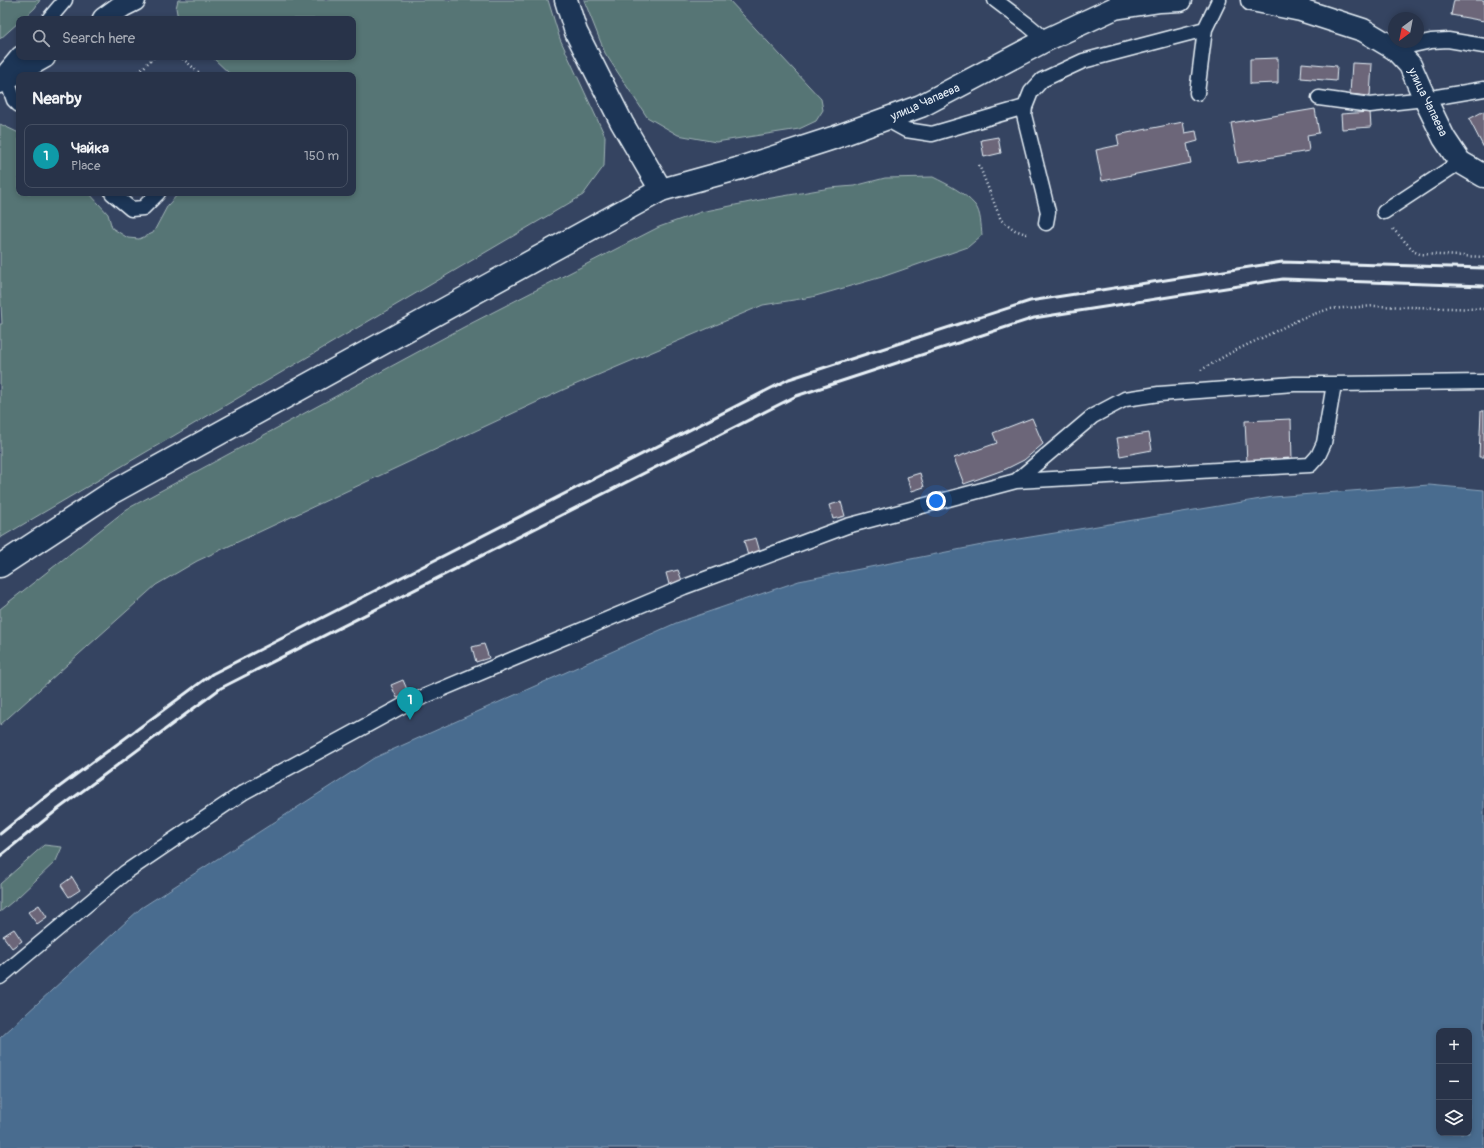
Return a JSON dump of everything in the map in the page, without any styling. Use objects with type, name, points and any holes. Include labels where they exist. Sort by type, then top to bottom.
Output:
[{"type":"main road","points":[[566,0],[576,32],[622,123],[662,190]]},
{"type":"main road","name":"улица Чапаева","points":[[0,566],[111,493],[662,190],[737,169],[833,138],[921,106],[1046,40],[1115,8],[1160,1],[1180,0]]},
{"type":"main road","name":"улица Чапаева","points":[[1252,0],[1301,10],[1363,30],[1395,49],[1410,65],[1424,98],[1444,138],[1460,162],[1484,176]]},
{"type":"main road","points":[[108,16],[125,2]]},
{"type":"main road","points":[[2,79],[38,60]]},
{"type":"lane","points":[[52,16],[65,0]]},
{"type":"lane","points":[[995,0],[1046,40]]},
{"type":"lane","points":[[1197,93],[1205,29],[1219,0]]},
{"type":"lane","points":[[1046,223],[1048,212],[1024,115],[1025,107],[1031,92],[1042,80],[1083,61],[1205,29]]},
{"type":"lane","points":[[1395,49],[1431,41],[1448,40],[1484,46]]},
{"type":"lane","points":[[16,58],[2,79],[16,102]]},
{"type":"lane","points":[[1319,98],[1370,105],[1484,89]]},
{"type":"lane","points":[[886,119],[906,130],[932,134],[1025,107]]},
{"type":"lane","points":[[1384,212],[1460,162]]},
{"type":"lane","points":[[116,196],[131,208],[143,208],[155,196]]},
{"type":"lane","points":[[1016,481],[1093,416],[1125,399],[1182,392],[1294,384],[1484,382]]},
{"type":"lane","points":[[0,977],[126,872],[244,792],[404,705],[684,587],[840,528],[1016,481],[1310,465],[1318,456],[1324,443],[1334,384]]},
{"type":"path","points":[[139,72],[151,60]]},
{"type":"path","points":[[184,60],[198,72]]},
{"type":"path","points":[[978,165],[1001,220],[1015,230],[1026,234],[1046,223]]},
{"type":"path","points":[[1384,212],[1383,215],[1386,222],[1415,252],[1420,254],[1484,257]]},
{"type":"path","points":[[1199,371],[1268,334],[1302,318],[1329,309],[1374,306],[1484,309]]},
{"type":"green space","points":[[0,0],[40,0],[35,8],[26,16],[16,16],[16,25],[0,39]]},
{"type":"green space","points":[[178,0],[548,0],[560,39],[605,136],[604,166],[583,195],[0,538],[0,324],[2,324],[0,286],[0,124],[16,132],[16,196],[92,196],[108,214],[112,228],[128,238],[139,239],[153,233],[168,205],[176,196],[356,196],[356,72],[228,72],[215,60],[356,60],[356,16],[177,16],[176,8]]},
{"type":"green space","points":[[584,0],[729,0],[821,99],[823,110],[816,121],[799,129],[716,142],[678,135],[647,117],[605,53]]},
{"type":"green space","points":[[933,177],[961,192],[971,200],[977,208],[982,235],[968,247],[882,277],[812,297],[763,305],[565,389],[197,561],[156,585],[0,725],[0,609],[127,509],[464,327],[659,227],[701,212],[760,200],[830,188],[854,186],[885,178]]},
{"type":"green space","points":[[44,845],[62,847],[56,861],[0,912],[0,884]]},
{"type":"water","points":[[1429,485],[1484,490],[1484,1148],[0,1148],[0,1038],[141,908],[374,758],[676,623],[799,581],[982,545],[1273,497]]},
{"type":"building","points":[[1454,0],[1484,0],[1484,21],[1451,15]]},
{"type":"building","points":[[1278,58],[1278,83],[1250,84],[1250,59]]},
{"type":"building","points":[[1302,63],[1337,66],[1336,81],[1301,78]]},
{"type":"building","points":[[1352,63],[1372,64],[1370,96],[1350,94]]},
{"type":"building","points":[[1315,109],[1319,133],[1307,135],[1309,151],[1238,163],[1231,123]]},
{"type":"building","points":[[1484,111],[1484,148],[1469,119]]},
{"type":"building","points":[[1370,112],[1371,127],[1342,129],[1341,114]]},
{"type":"building","points":[[1183,122],[1185,133],[1196,131],[1198,141],[1187,144],[1191,163],[1102,181],[1096,150],[1119,145],[1117,135]]},
{"type":"building","points":[[998,137],[1001,153],[984,157],[981,140]]},
{"type":"building","points":[[1481,411],[1484,411],[1484,457],[1479,457]]},
{"type":"building","points":[[1032,418],[1043,444],[1024,460],[1006,469],[964,484],[954,458],[997,443],[993,433]]},
{"type":"building","points":[[1291,419],[1292,460],[1247,462],[1245,421]]},
{"type":"building","points":[[1149,433],[1152,450],[1120,456],[1117,438]]},
{"type":"building","points":[[920,473],[924,487],[912,491],[907,477]]},
{"type":"building","points":[[841,502],[845,516],[833,519],[829,505]]},
{"type":"building","points":[[756,538],[760,552],[748,556],[744,541]]},
{"type":"building","points":[[678,570],[683,583],[670,588],[666,573]]},
{"type":"building","points":[[484,644],[489,658],[476,662],[472,647]]},
{"type":"building","points":[[403,680],[409,694],[397,698],[391,685]]},
{"type":"building","points":[[72,877],[80,890],[69,897],[61,885]]},
{"type":"building","points":[[39,905],[47,917],[37,924],[28,912]]},
{"type":"building","points":[[14,929],[22,941],[12,948],[3,936]]},
{"type":"railway","points":[[0,834],[47,796],[212,674],[789,379],[1030,301],[1282,262],[1484,268]]},
{"type":"railway","points":[[0,856],[57,810],[221,688],[796,396],[1034,318],[1283,279],[1484,286]]},
{"type":"place","name":"Чайка","points":[[410,720]]}]
